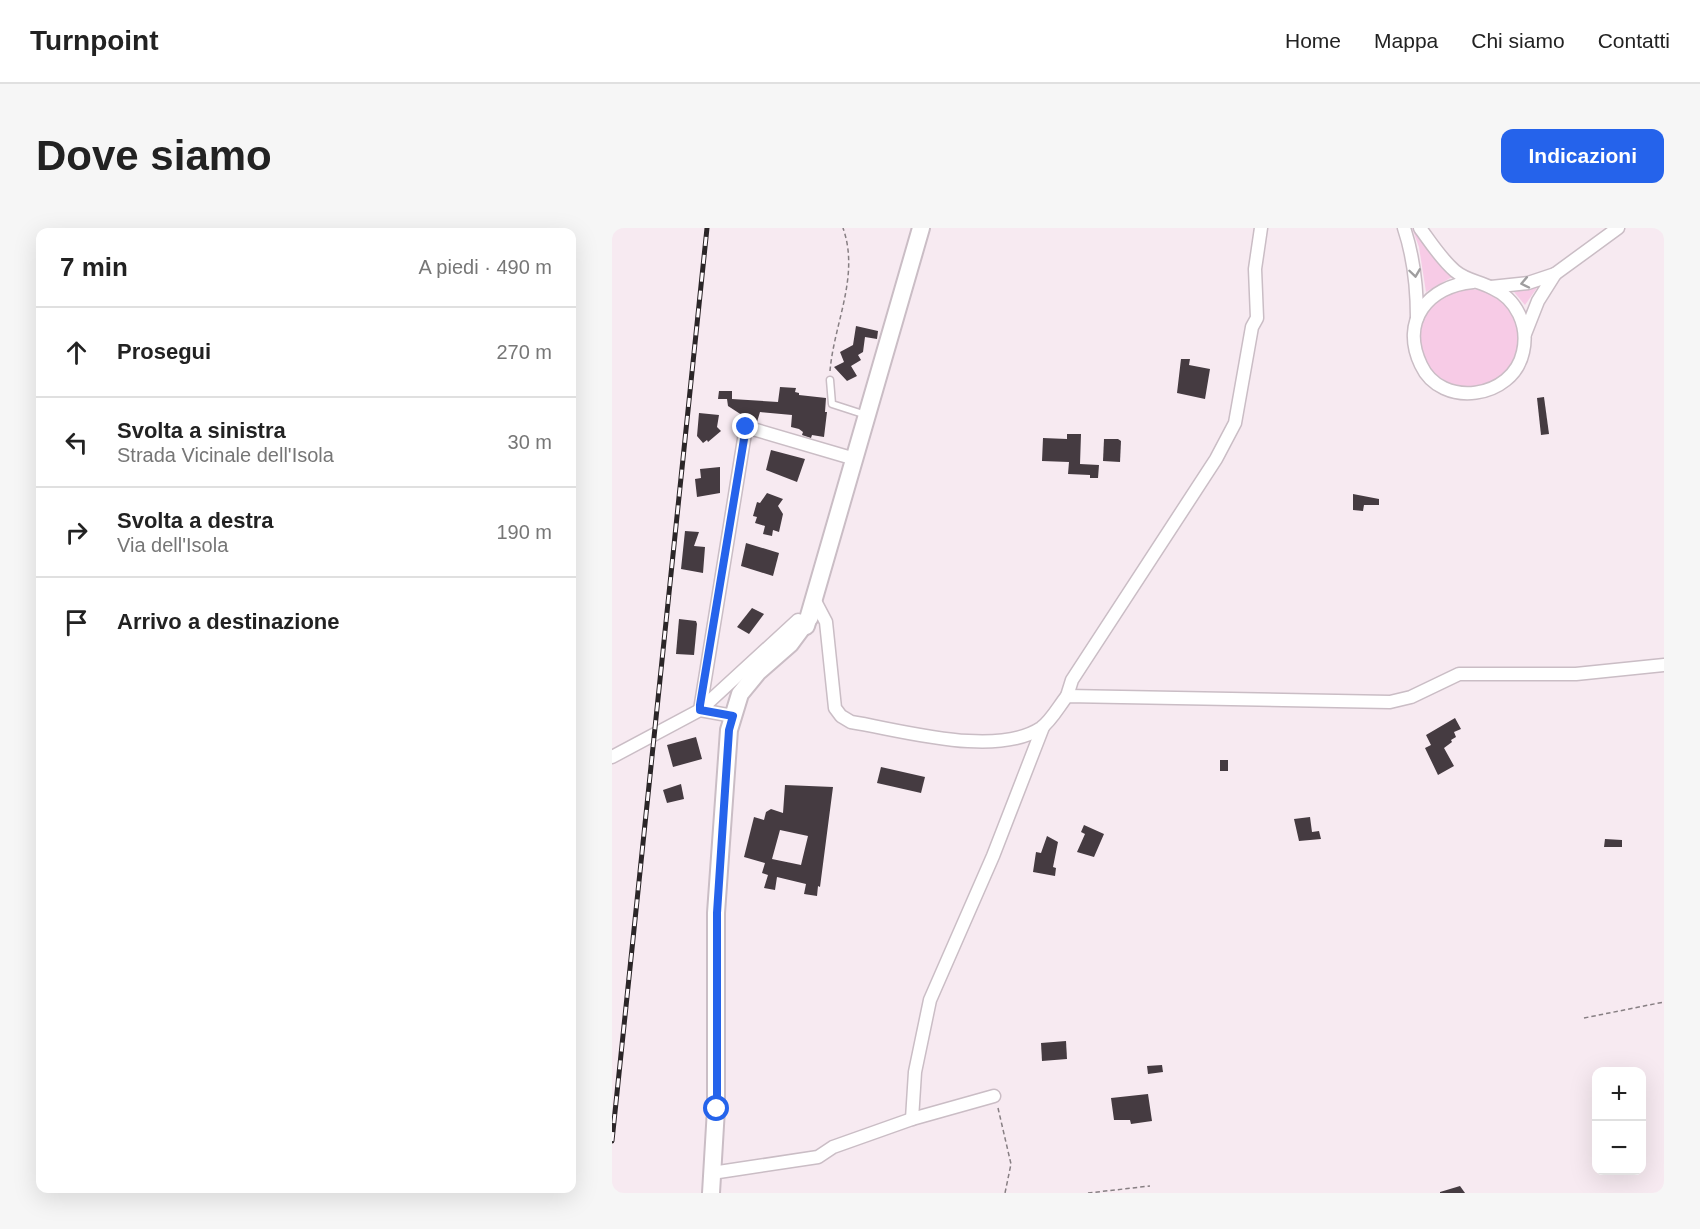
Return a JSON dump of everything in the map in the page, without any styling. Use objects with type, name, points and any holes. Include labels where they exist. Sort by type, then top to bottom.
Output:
[{"type":"main road","points":[[711,1193],[717,1109],[717,913],[729,730],[741,694],[758,672],[790,644],[808,612],[868,415],[921,228]]},
{"type":"street","points":[[912,1119],[915,1072],[930,1000],[993,856],[1043,727],[1067,696],[1072,680],[1215,459],[1235,423],[1251,345],[1252,327],[1257,318],[1255,269],[1261,228]]},
{"type":"street","points":[[1404,228],[1412,252],[1417,283],[1417,319],[1413,339],[1416,355],[1422,369],[1433,381],[1446,389],[1465,394],[1484,393],[1501,384],[1515,371],[1523,354],[1525,335],[1538,301],[1556,274]]},
{"type":"street","points":[[1420,228],[1456,272],[1473,282],[1491,287],[1515,306],[1522,320],[1525,335]]},
{"type":"street","points":[[1491,287],[1528,284],[1556,274],[1618,228]]},
{"type":"street","points":[[1417,319],[1425,303],[1438,291],[1455,284],[1473,282]]},
{"type":"street","points":[[700,710],[746,427],[855,459]]},
{"type":"street","points":[[612,757],[700,710],[808,612],[826,622],[835,708],[850,722],[968,741],[1014,740],[1043,727]]},
{"type":"street","points":[[1067,696],[1390,702],[1411,697],[1459,674],[1576,674],[1664,665]]},
{"type":"street","points":[[700,710],[733,716]]},
{"type":"street","points":[[712,1173],[818,1157],[833,1147],[912,1119],[994,1096]]},
{"type":"lane","points":[[830,380],[832,404],[868,415]]},
{"type":"path","points":[[830,380],[831,360],[849,280],[849,250],[843,228]]},
{"type":"path","points":[[1584,1018],[1664,1002]]},
{"type":"path","points":[[994,1096],[1011,1164],[1005,1193]]},
{"type":"path","points":[[1088,1193],[1150,1186]]},
{"type":"shaded area","points":[[1412,228],[1452,277],[1426,292],[1419,247]]},
{"type":"shaded area","points":[[1539,285],[1525,305],[1514,292]]},
{"type":"shaded area","points":[[1469,289],[1488,293],[1503,304],[1514,319],[1518,338],[1514,357],[1503,372],[1488,383],[1469,387],[1450,383],[1435,372],[1424,357],[1420,338],[1424,319],[1435,304],[1450,293]]},
{"type":"building","points":[[856,326],[878,331],[877,339],[865,337],[863,352],[858,355],[861,360],[851,366],[857,376],[847,381],[834,367],[844,362],[840,352],[853,345]]},
{"type":"building","points":[[1181,359],[1190,359],[1189,365],[1210,369],[1205,399],[1177,393]]},
{"type":"building","points":[[780,387],[796,388],[795,392],[799,395],[826,398],[824,437],[812,435],[811,438],[802,435],[803,432],[799,429],[791,427],[792,415],[760,412],[757,422],[728,406],[727,399],[718,399],[719,391],[732,391],[732,399],[778,402]]},
{"type":"building","points":[[1544,397],[1549,434],[1541,435],[1537,398]]},
{"type":"building","points":[[699,413],[719,415],[717,427],[721,431],[708,442],[707,440],[703,443],[697,436]]},
{"type":"building","points":[[1067,434],[1081,434],[1080,464],[1099,465],[1098,478],[1090,478],[1090,475],[1068,474],[1069,462],[1042,461],[1043,438],[1067,439]]},
{"type":"building","points":[[1104,439],[1121,441],[1120,462],[1103,461]]},
{"type":"building","points":[[771,450],[805,459],[797,482],[766,470]]},
{"type":"building","points":[[720,467],[720,493],[697,497],[695,479],[701,478],[700,469]]},
{"type":"building","points":[[767,493],[783,499],[778,506],[783,514],[779,532],[773,530],[772,536],[763,534],[765,526],[755,523],[757,517],[753,516],[757,502],[760,503]]},
{"type":"building","points":[[1353,494],[1379,499],[1379,505],[1364,505],[1363,511],[1353,510]]},
{"type":"building","points":[[685,531],[699,532],[694,546],[705,547],[703,573],[681,569]]},
{"type":"building","points":[[746,543],[779,553],[773,576],[741,566]]},
{"type":"building","points":[[752,608],[764,614],[749,634],[737,627]]},
{"type":"building","points":[[679,619],[696,621],[694,655],[676,654]]},
{"type":"building","points":[[1455,718],[1461,729],[1454,732],[1456,737],[1444,748],[1454,766],[1438,775],[1425,748],[1431,745],[1426,735]]},
{"type":"building","points":[[696,737],[702,759],[673,767],[667,745]]},
{"type":"building","points":[[1220,760],[1228,760],[1228,771],[1220,771]]},
{"type":"building","points":[[881,767],[925,777],[921,793],[877,783]]},
{"type":"building","points":[[681,784],[684,799],[667,803],[663,790]]},
{"type":"building","points":[[785,785],[833,787],[817,896],[804,894],[806,884],[777,877],[775,890],[764,888],[768,875],[762,873],[765,863],[744,857],[754,817],[764,820],[766,812],[771,809],[783,813]],"holes":[[[780,830],[808,836],[801,865],[772,859]]]},
{"type":"building","points":[[1310,817],[1312,832],[1319,831],[1321,839],[1299,841],[1294,819]]},
{"type":"building","points":[[1084,825],[1104,834],[1094,857],[1077,852],[1085,834],[1081,832]]},
{"type":"building","points":[[1047,836],[1058,842],[1053,867],[1056,868],[1055,876],[1033,872],[1036,852],[1041,853]]},
{"type":"building","points":[[1605,839],[1622,840],[1622,847],[1604,847]]},
{"type":"building","points":[[1066,1041],[1067,1059],[1042,1061],[1041,1043]]},
{"type":"building","points":[[1162,1065],[1163,1072],[1148,1074],[1147,1066]]},
{"type":"building","points":[[1148,1094],[1152,1121],[1131,1124],[1130,1120],[1114,1120],[1111,1098]]},
{"type":"building","points":[[1460,1186],[1465,1193],[1440,1193],[1440,1192]]},
{"type":"railway","points":[[612,1141],[707,228]]},
{"type":"route","points":[[717,1109],[717,913],[729,730],[733,716],[700,710],[700,705],[746,427]]}]
